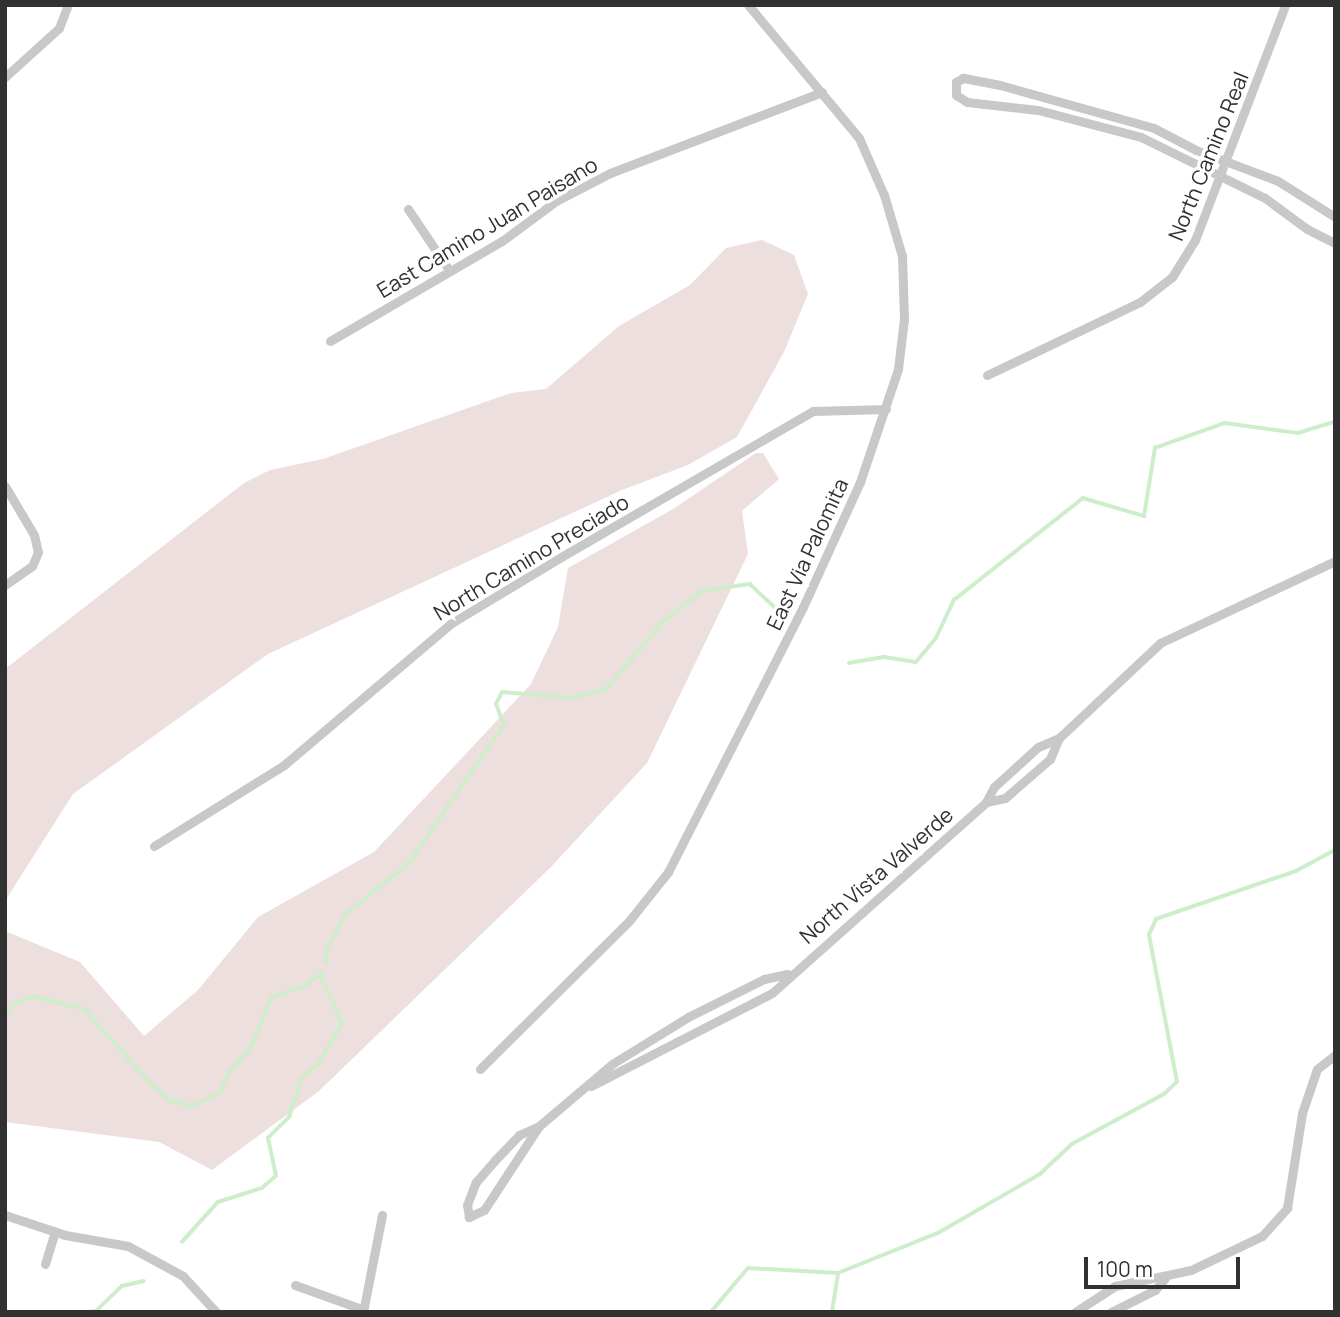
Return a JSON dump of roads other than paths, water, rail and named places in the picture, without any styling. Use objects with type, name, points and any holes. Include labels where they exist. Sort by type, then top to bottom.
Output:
[{"type":"street","points":[[5,77],[59,28],[68,5]]},
{"type":"street","name":"East Via Palomita","points":[[480,1069],[629,921],[668,872],[803,607],[860,482],[898,369],[904,319],[902,256],[884,195],[859,138],[748,5]]},
{"type":"street","name":"North Camino Real","points":[[987,375],[1129,308],[1166,284],[1195,240],[1285,5]]},
{"type":"street","points":[[1335,217],[1278,181],[1154,128],[1106,112],[1000,85],[963,78],[956,82],[956,95],[967,102],[1091,121],[1141,137],[1220,175],[1335,243]]},
{"type":"street","name":"East Camino Juan Paisano","points":[[330,341],[502,241],[556,201],[610,173],[822,92]]},
{"type":"street","points":[[408,209],[449,270]]},
{"type":"street","name":"North Camino Preciado","points":[[154,846],[284,765],[450,624],[550,564],[813,411],[886,409]]},
{"type":"street","points":[[5,486],[34,535],[41,558],[5,585]]},
{"type":"street","name":"North Vista Valverde","points":[[591,1086],[772,993],[788,974],[986,802],[994,787],[1029,755],[1059,738],[1160,643],[1335,561]]},
{"type":"street","name":"North Vista Valverde","points":[[986,802],[1005,799],[1050,759],[1059,738]]},
{"type":"street","name":"North Vista Valverde","points":[[539,1126],[484,1210],[470,1217],[467,1205],[476,1182],[519,1135],[539,1126],[591,1086],[612,1064],[688,1017],[764,979],[788,974]]},
{"type":"street","points":[[1075,1312],[1115,1286],[1165,1278],[1262,1236],[1287,1208],[1302,1113],[1317,1069],[1335,1055]]},
{"type":"street","points":[[5,1215],[55,1232],[128,1246],[166,1264],[216,1312]]},
{"type":"street","points":[[295,1285],[364,1311],[382,1215]]},
{"type":"street","points":[[45,1264],[55,1232]]},
{"type":"street","points":[[1111,1312],[1155,1290],[1165,1278]]},
{"type":"waterway","points":[[849,663],[884,657],[916,662],[936,638],[954,600],[1083,498],[1144,516],[1155,448],[1225,423],[1298,433],[1335,422]]},
{"type":"waterway","points":[[326,963],[326,951],[346,914],[409,863],[504,725],[496,704],[502,692],[573,698],[607,688],[664,621],[702,591],[750,584],[780,612]]},
{"type":"waterway","points":[[832,1312],[838,1273],[938,1233],[1040,1174],[1072,1144],[1164,1094],[1177,1082],[1149,935],[1156,919],[1296,871],[1335,850]]},
{"type":"waterway","points":[[5,1015],[14,1004],[32,996],[84,1009],[152,1084],[171,1101],[192,1106],[220,1093],[228,1074],[251,1048],[271,998],[306,985],[322,973]]},
{"type":"waterway","points":[[182,1242],[218,1202],[262,1188],[276,1176],[268,1138],[289,1117],[302,1078],[319,1063],[342,1023],[320,975]]},
{"type":"waterway","points":[[711,1312],[748,1268],[838,1273]]},
{"type":"waterway","points":[[88,1312],[96,1311],[122,1286],[143,1281]]}]
